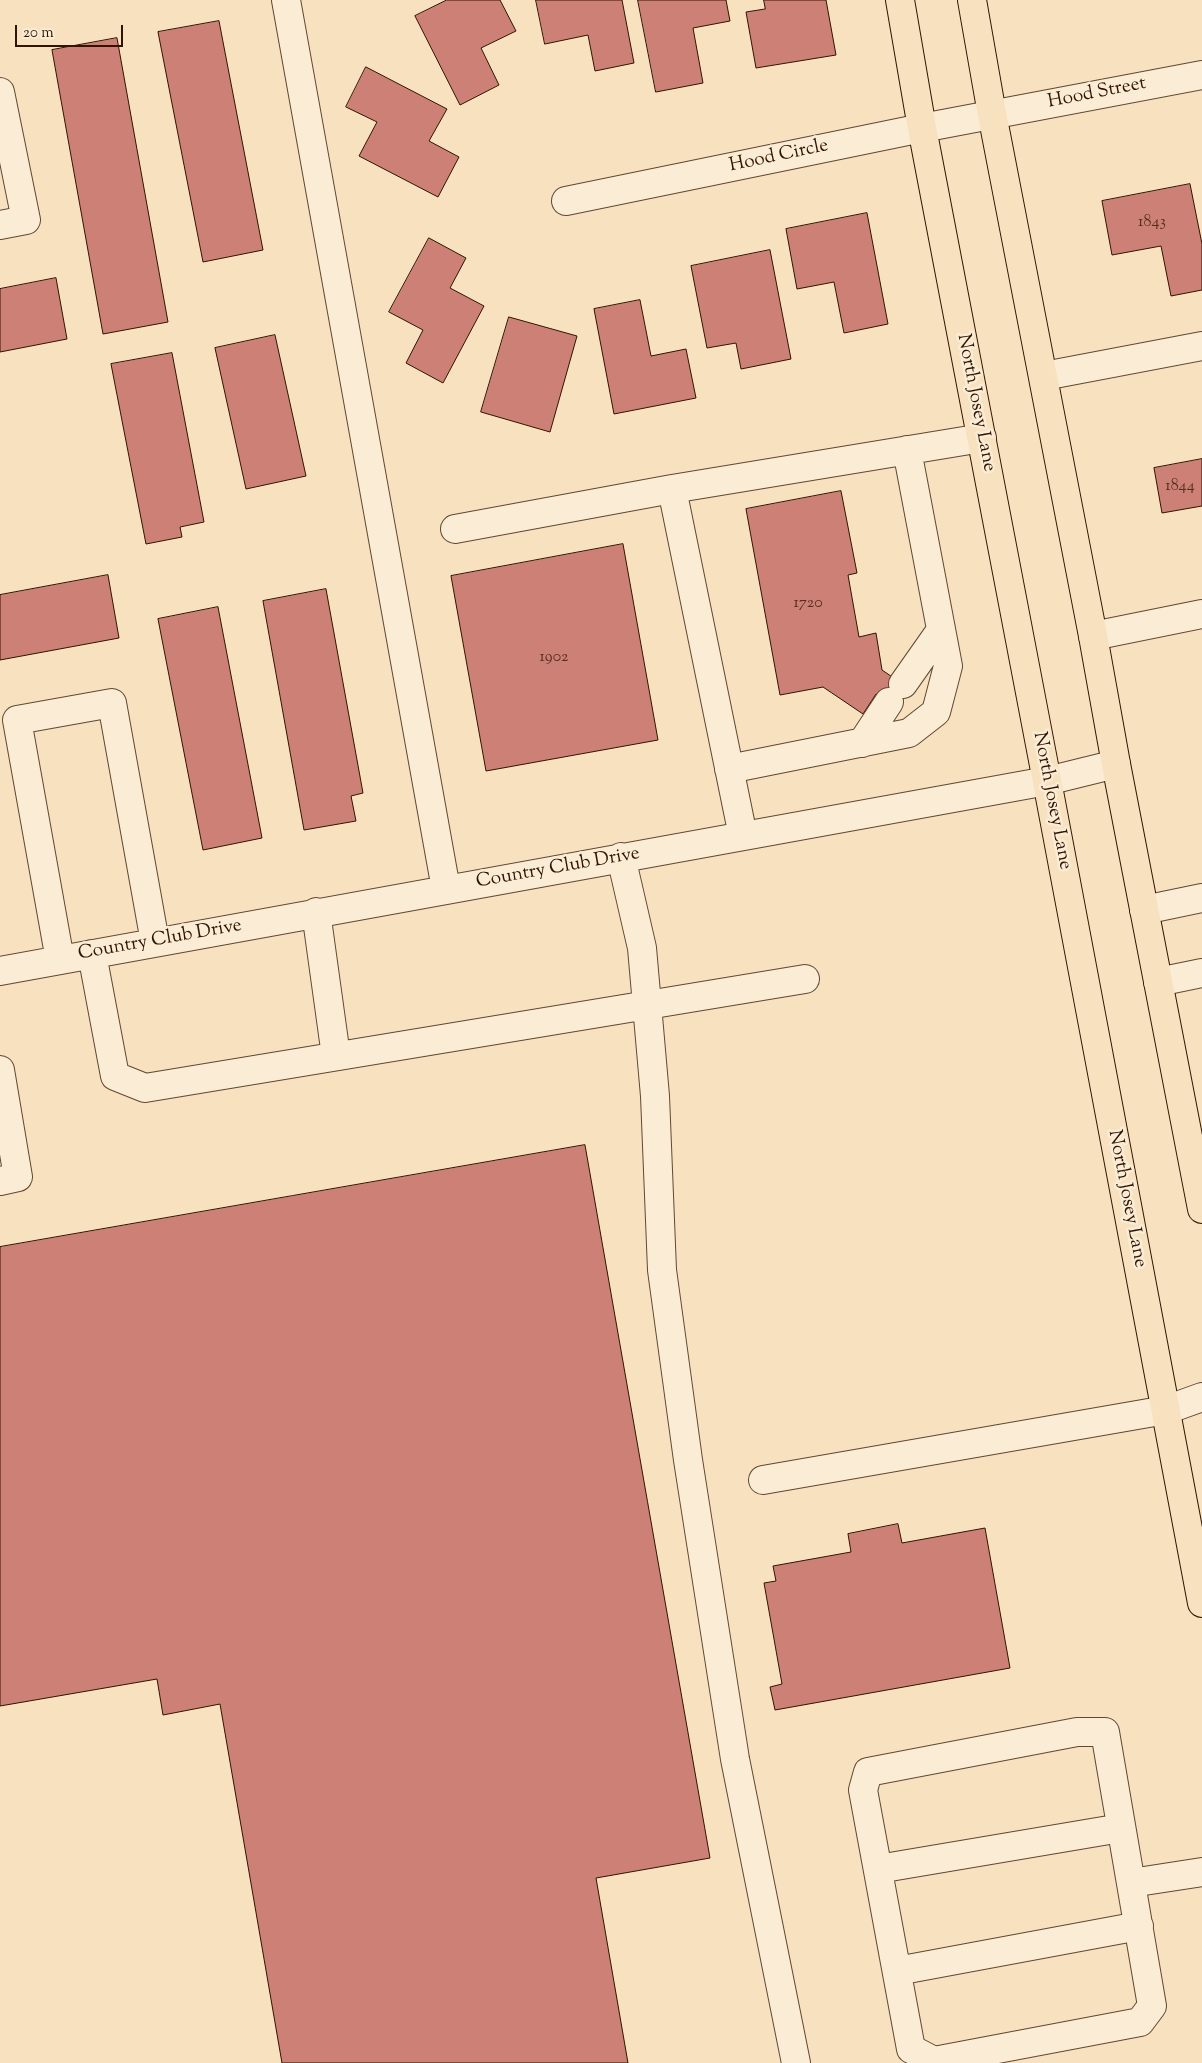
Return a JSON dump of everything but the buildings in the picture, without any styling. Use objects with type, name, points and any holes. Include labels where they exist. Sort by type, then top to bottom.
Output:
[{"type":"main road","name":"North Josey Lane","points":[[900,0],[922,128],[1048,781],[1202,1603]]},
{"type":"main road","points":[[972,0],[992,114],[1044,376],[1116,764],[1202,1206]]},
{"type":"street","points":[[286,0],[446,889]]},
{"type":"street","name":"Hood Street","points":[[992,114],[1202,75]]},
{"type":"street","points":[[0,92],[26,220],[0,225]]},
{"type":"street","name":"Hood Circle","points":[[566,200],[992,114]]},
{"type":"street","points":[[1044,376],[1202,346]]},
{"type":"street","points":[[455,529],[672,489],[982,438]]},
{"type":"street","points":[[729,769],[909,733],[936,712],[948,666],[907,450]]},
{"type":"street","points":[[672,489],[743,836]]},
{"type":"street","points":[[1093,636],[1202,614]]},
{"type":"street","points":[[862,743],[941,630]]},
{"type":"street","points":[[60,960],[18,720],[112,703],[156,942]]},
{"type":"street","name":"Country Club Drive","points":[[0,971],[316,912],[1048,781],[1116,764]]},
{"type":"street","points":[[621,858],[642,948],[655,1096],[662,1270],[688,1460],[734,1759],[796,2063]]},
{"type":"street","points":[[1144,910],[1202,898]]},
{"type":"street","points":[[316,912],[336,1056]]},
{"type":"street","points":[[92,954],[115,1076],[146,1088],[805,978]]},
{"type":"street","points":[[1158,982],[1202,973]]},
{"type":"street","points":[[0,1070],[18,1176],[0,1181]]},
{"type":"street","points":[[763,1480],[1166,1410],[1202,1397]]},
{"type":"street","points":[[1077,1732],[1105,1732],[1122,1828],[1152,2006],[1140,2022],[934,2061],[911,2049],[863,1790],[868,1772],[1077,1732]]},
{"type":"street","points":[[878,1869],[1122,1828]]},
{"type":"street","points":[[1131,1883],[1202,1872]]},
{"type":"street","points":[[897,1971],[1138,1926]]}]
